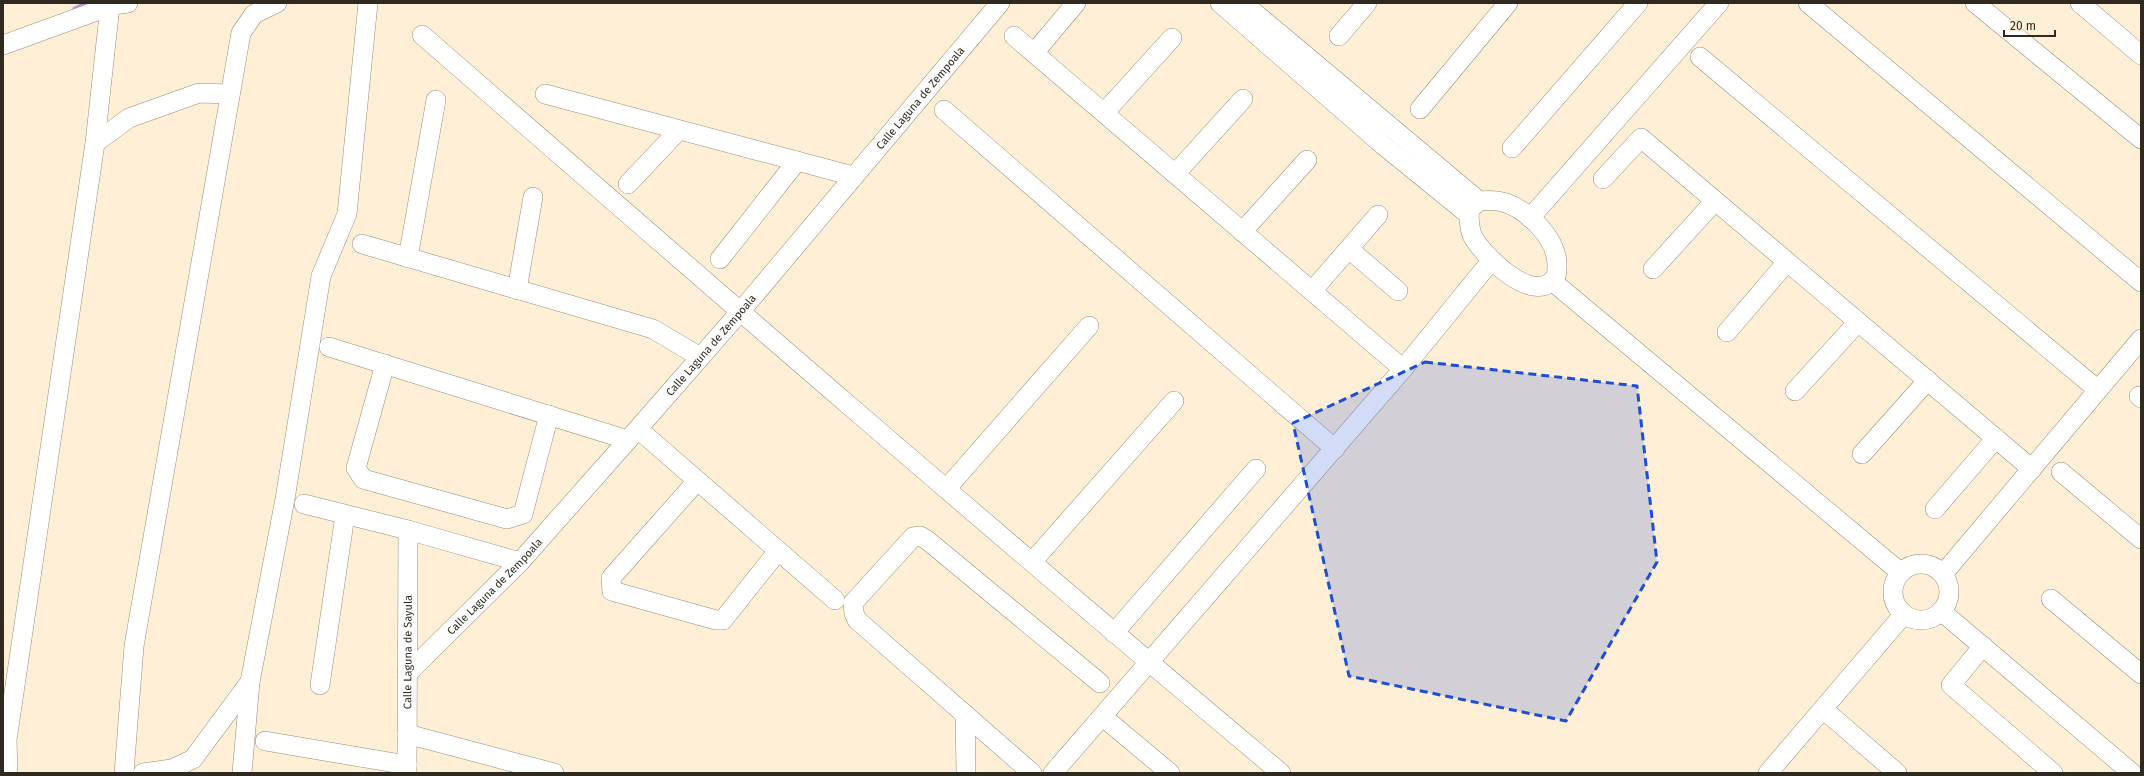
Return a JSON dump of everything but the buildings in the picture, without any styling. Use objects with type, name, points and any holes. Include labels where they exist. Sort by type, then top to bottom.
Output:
[{"type":"street","points":[[124,773],[134,646],[241,33],[254,14],[277,3]]},
{"type":"street","points":[[242,773],[250,682],[285,499],[321,276],[347,214],[368,3]]},
{"type":"street","name":"Calle Laguna de Zempoala","points":[[407,674],[520,562],[740,312],[1000,3]]},
{"type":"street","points":[[1034,53],[1076,3]]},
{"type":"street","points":[[1220,3],[1383,145],[1474,208]]},
{"type":"street","points":[[1243,3],[1474,208]]},
{"type":"street","points":[[1339,36],[1367,3]]},
{"type":"street","points":[[1420,109],[1508,3]]},
{"type":"street","points":[[1512,148],[1638,3]]},
{"type":"street","points":[[1530,218],[1719,3]]},
{"type":"street","points":[[1808,3],[2141,282]]},
{"type":"street","points":[[1975,3],[2141,139]]},
{"type":"street","points":[[2080,3],[2141,55]]},
{"type":"street","points":[[3,46],[119,5],[95,143],[7,740],[8,773]]},
{"type":"street","points":[[422,35],[740,312],[947,488],[1114,633],[1281,773]]},
{"type":"street","points":[[1014,36],[1403,369]]},
{"type":"street","points":[[1104,113],[1172,38]]},
{"type":"street","points":[[1700,57],[2098,390]]},
{"type":"street","points":[[95,143],[129,118],[199,92],[230,94]]},
{"type":"street","points":[[545,94],[853,176]]},
{"type":"street","points":[[1175,174],[1243,99]]},
{"type":"street","points":[[408,258],[436,100]]},
{"type":"street","points":[[944,110],[1335,448]]},
{"type":"street","points":[[628,184],[679,130]]},
{"type":"street","points":[[1603,179],[1641,138],[2032,469]]},
{"type":"street","points":[[1242,232],[1307,160]]},
{"type":"street","points":[[720,259],[797,161]]},
{"type":"street","points":[[517,290],[534,197]]},
{"type":"street","points":[[1490,200],[1505,203],[1530,218],[1547,236],[1554,249],[1557,261],[1556,276],[1552,281],[1546,285],[1534,286],[1515,279],[1491,261],[1472,235],[1474,208],[1490,200]]},
{"type":"street","points":[[1653,269],[1715,201]]},
{"type":"street","points":[[1312,291],[1378,215]]},
{"type":"street","points":[[362,244],[653,329],[700,357]]},
{"type":"street","points":[[1348,249],[1398,291]]},
{"type":"street","points":[[1053,773],[1150,663],[1403,369],[1491,261]]},
{"type":"street","points":[[1727,332],[1787,262]]},
{"type":"street","points":[[1552,281],[1900,572]]},
{"type":"street","points":[[1796,391],[1858,322]]},
{"type":"street","points":[[947,488],[1089,326]]},
{"type":"street","points":[[1943,574],[2141,339]]},
{"type":"street","points":[[329,347],[548,415],[633,434],[697,481],[835,600]]},
{"type":"street","points":[[385,364],[356,468],[363,479],[507,519],[515,518],[523,514],[548,415]]},
{"type":"street","points":[[1862,454],[1928,380]]},
{"type":"street","points":[[1032,562],[1174,401]]},
{"type":"street","points":[[1935,509],[1996,438]]},
{"type":"street","points":[[1114,633],[1256,470]]},
{"type":"street","points":[[2061,472],[2141,539]]},
{"type":"street","points":[[697,481],[611,578],[612,591],[716,620],[723,620],[778,551]]},
{"type":"street","points":[[304,504],[408,530],[520,562]]},
{"type":"street","points":[[320,685],[345,515]]},
{"type":"street","name":"Calle Laguna de Sayula","points":[[407,769],[408,530]]},
{"type":"street","points":[[1032,773],[857,620],[854,613],[854,603],[913,537],[920,536],[927,540],[1100,683]]},
{"type":"street","points":[[1922,563],[1930,565],[1943,574],[1949,589],[1947,601],[1942,611],[1927,619],[1911,618],[1904,614],[1894,602],[1892,594],[1894,582],[1900,572],[1914,564],[1922,563]]},
{"type":"street","points":[[2052,600],[2141,674]]},
{"type":"street","points":[[1942,611],[2132,773]]},
{"type":"street","points":[[1768,773],[1904,614]]},
{"type":"street","points":[[1983,646],[1951,685],[2053,773]]},
{"type":"street","points":[[143,773],[172,769],[193,760],[250,682]]},
{"type":"street","points":[[1823,709],[1897,773]]},
{"type":"street","points":[[964,714],[966,773]]},
{"type":"street","points":[[1103,717],[1170,773]]},
{"type":"street","points":[[407,734],[554,773]]},
{"type":"street","points":[[265,741],[407,769]]},
{"type":"highlighted area","points":[[1425,362],[1637,386],[1657,562],[1566,721],[1349,676],[1293,423]]},
{"type":"waterway","points":[[75,9],[88,3]]}]
